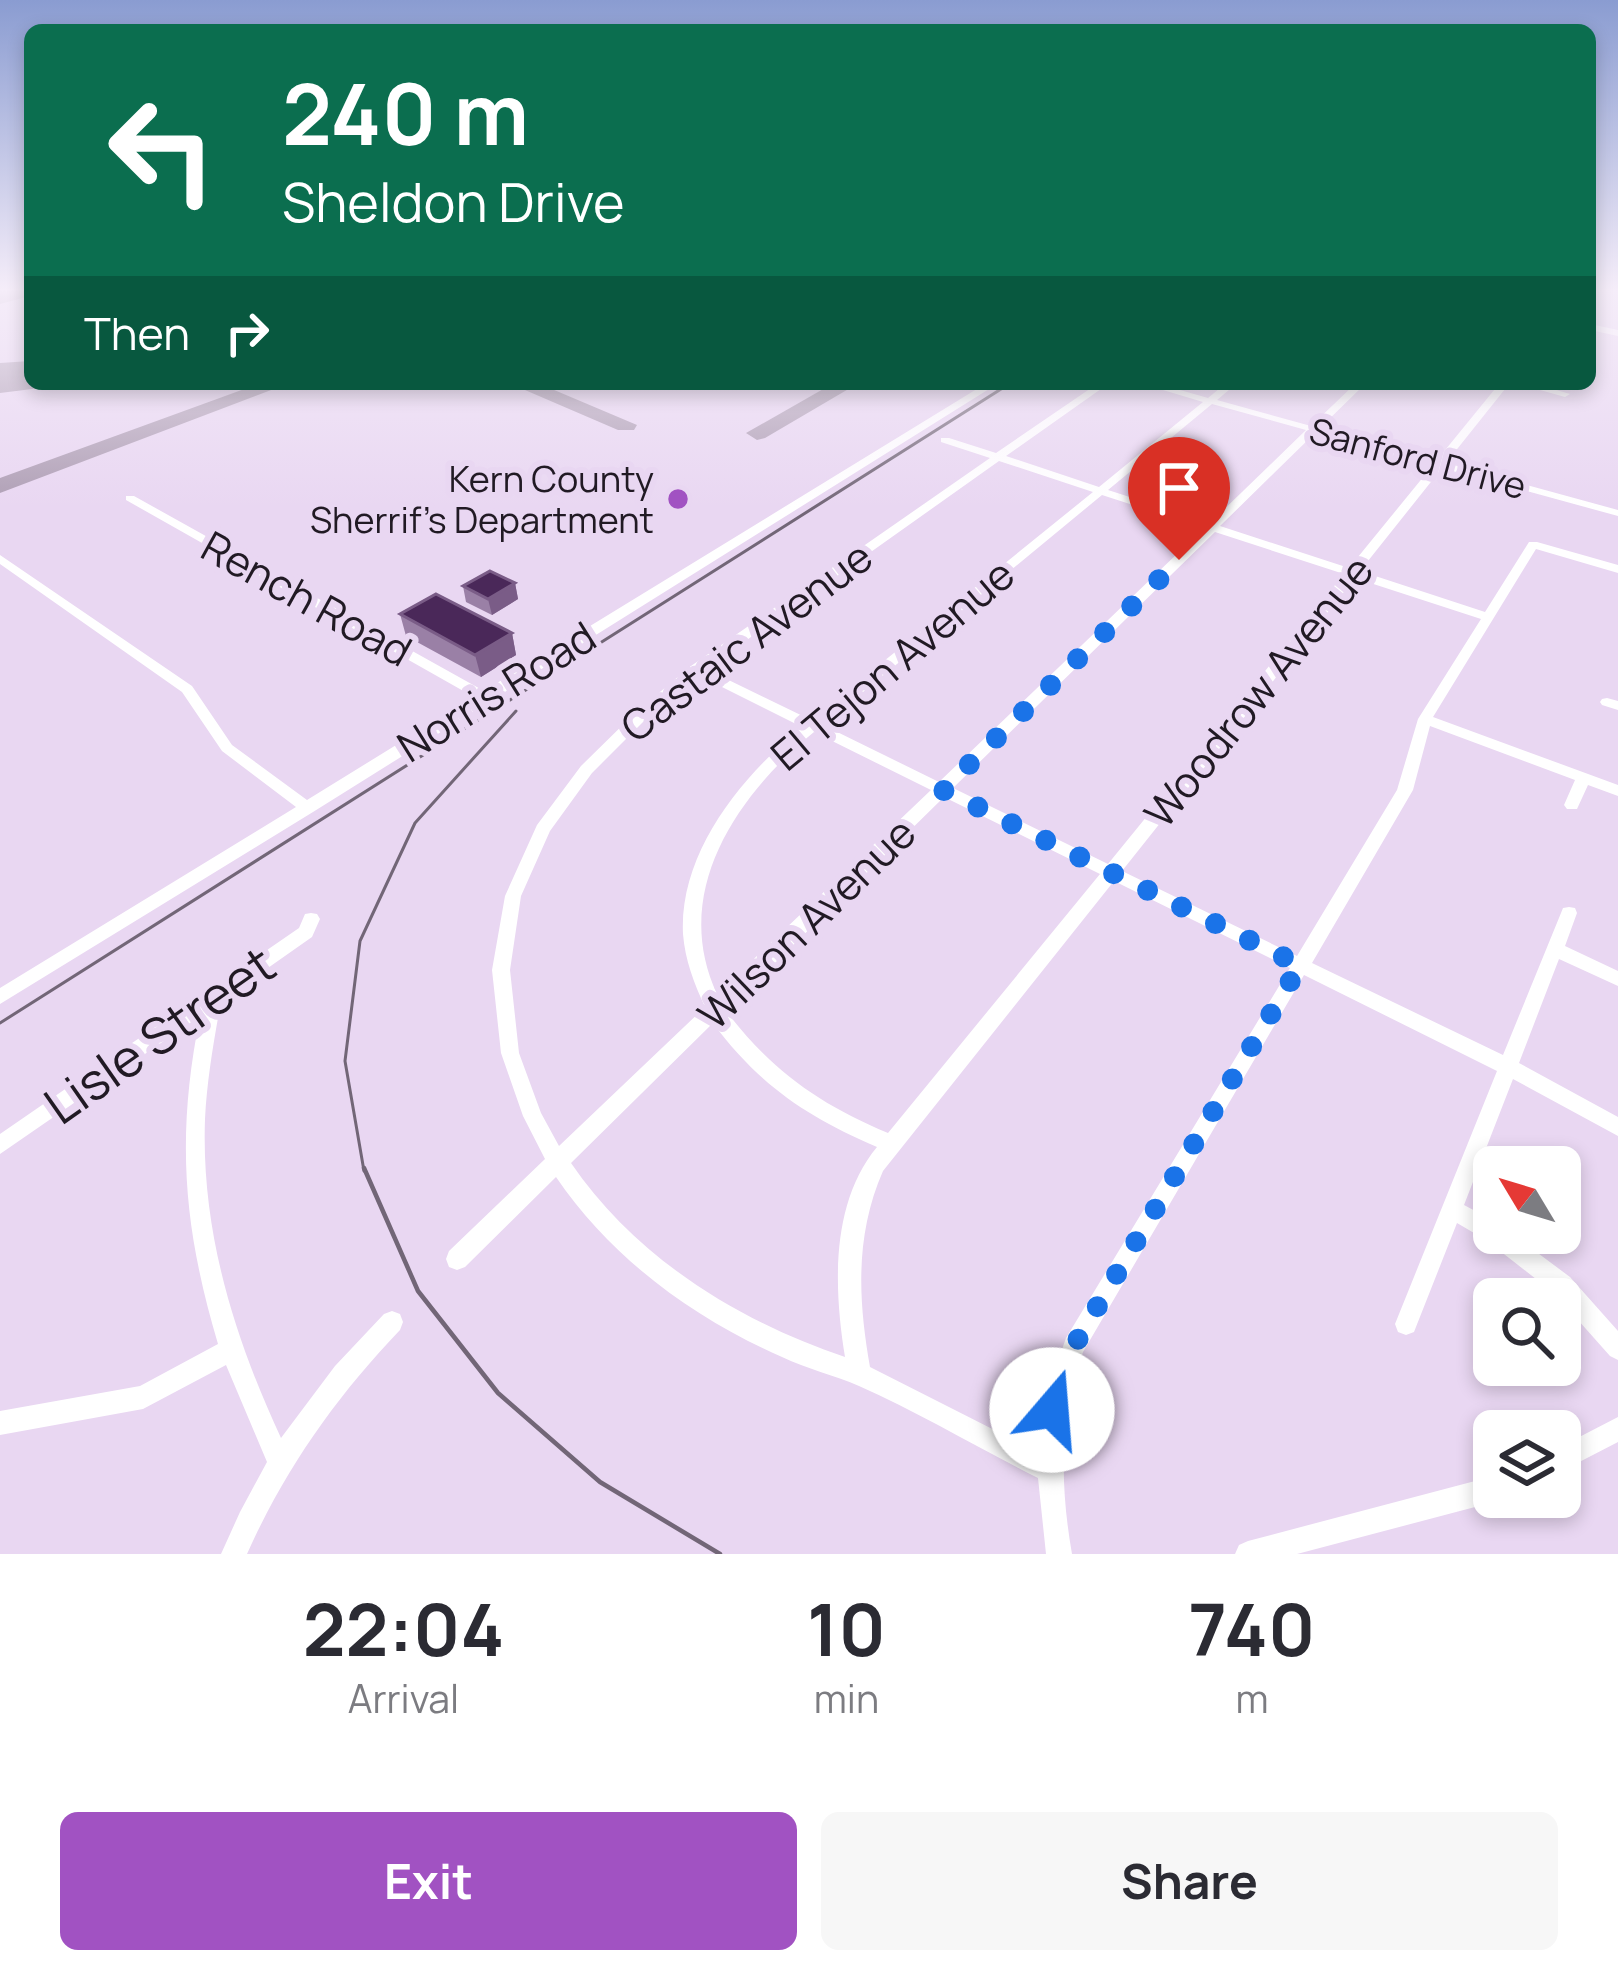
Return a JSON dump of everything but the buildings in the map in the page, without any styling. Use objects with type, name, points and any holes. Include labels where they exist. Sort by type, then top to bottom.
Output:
[{"type":"street","name":"Norris Road","points":[[0,997],[982,390]]},
{"type":"street","name":"Castaic Avenue","points":[[1048,1470],[860,1374],[796,1352],[700,1301],[622,1239],[558,1162],[527,1104],[506,1033],[500,971],[509,907],[531,850],[562,799],[624,728],[696,669],[1093,390]]},
{"type":"street","name":"Sanford Drive","points":[[1170,390],[1618,513]]},
{"type":"street","name":"El Tejon Avenue","points":[[891,1144],[833,1119],[780,1085],[749,1056],[716,1010],[702,979],[692,932],[703,865],[754,782],[812,726],[1224,390]]},
{"type":"street","name":"Wilson Avenue","points":[[457,1259],[1354,390]]},
{"type":"street","name":"Woodrow Avenue","points":[[860,1374],[848,1311],[848,1247],[864,1187],[891,1144],[1499,390]]},
{"type":"street","points":[[1549,390],[1565,394]]},
{"type":"street","points":[[945,440],[1488,617]]},
{"type":"street","name":"Rench Road","points":[[130,498],[485,698]]},
{"type":"street","points":[[1059,1554],[1048,1470],[1052,1410],[1074,1346],[1406,790],[1425,718],[1533,544],[1618,569]]},
{"type":"street","points":[[0,559],[187,689],[226,748],[308,808]]},
{"type":"street","points":[[696,669],[1508,1067],[1618,1127]]},
{"type":"street","points":[[1425,718],[1618,791]]},
{"type":"street","points":[[1572,805],[1583,778]]},
{"type":"street","points":[[1406,1324],[1569,913]]},
{"type":"street","name":"Lisle Street","points":[[0,1145],[306,932],[311,919]]},
{"type":"street","points":[[1554,950],[1618,979]]},
{"type":"street","points":[[213,997],[196,1083],[194,1184],[212,1294],[230,1351],[279,1460]]},
{"type":"street","points":[[1451,1209],[1473,1221]]},
{"type":"street","points":[[1521,1254],[1562,1285],[1618,1348]]},
{"type":"street","points":[[234,1554],[279,1460],[346,1366],[392,1322]]},
{"type":"street","points":[[0,1423],[143,1397],[230,1351]]},
{"type":"street","points":[[1581,1449],[1618,1429]]},
{"type":"street","points":[[1249,1554],[1473,1495]]},
{"type":"taxiway","points":[[0,486],[261,390]]},
{"type":"taxiway","points":[[536,390],[626,425]]},
{"type":"taxiway","points":[[757,433],[836,390]]},
{"type":"runway","points":[[0,378],[24,376]]},
{"type":"railway","points":[[0,1023],[1000,390]]},
{"type":"railway","points":[[364,1171],[345,1061],[360,941],[415,823],[516,711]]},
{"type":"railway","points":[[364,1168],[418,1291],[498,1393],[600,1482],[720,1554]]},
{"type":"place","name":"Kern County Sherrif's Department","points":[[678,499]]},
{"type":"route","points":[[1052,1410],[1074,1346],[1300,965],[943,790],[1179,560]]}]
